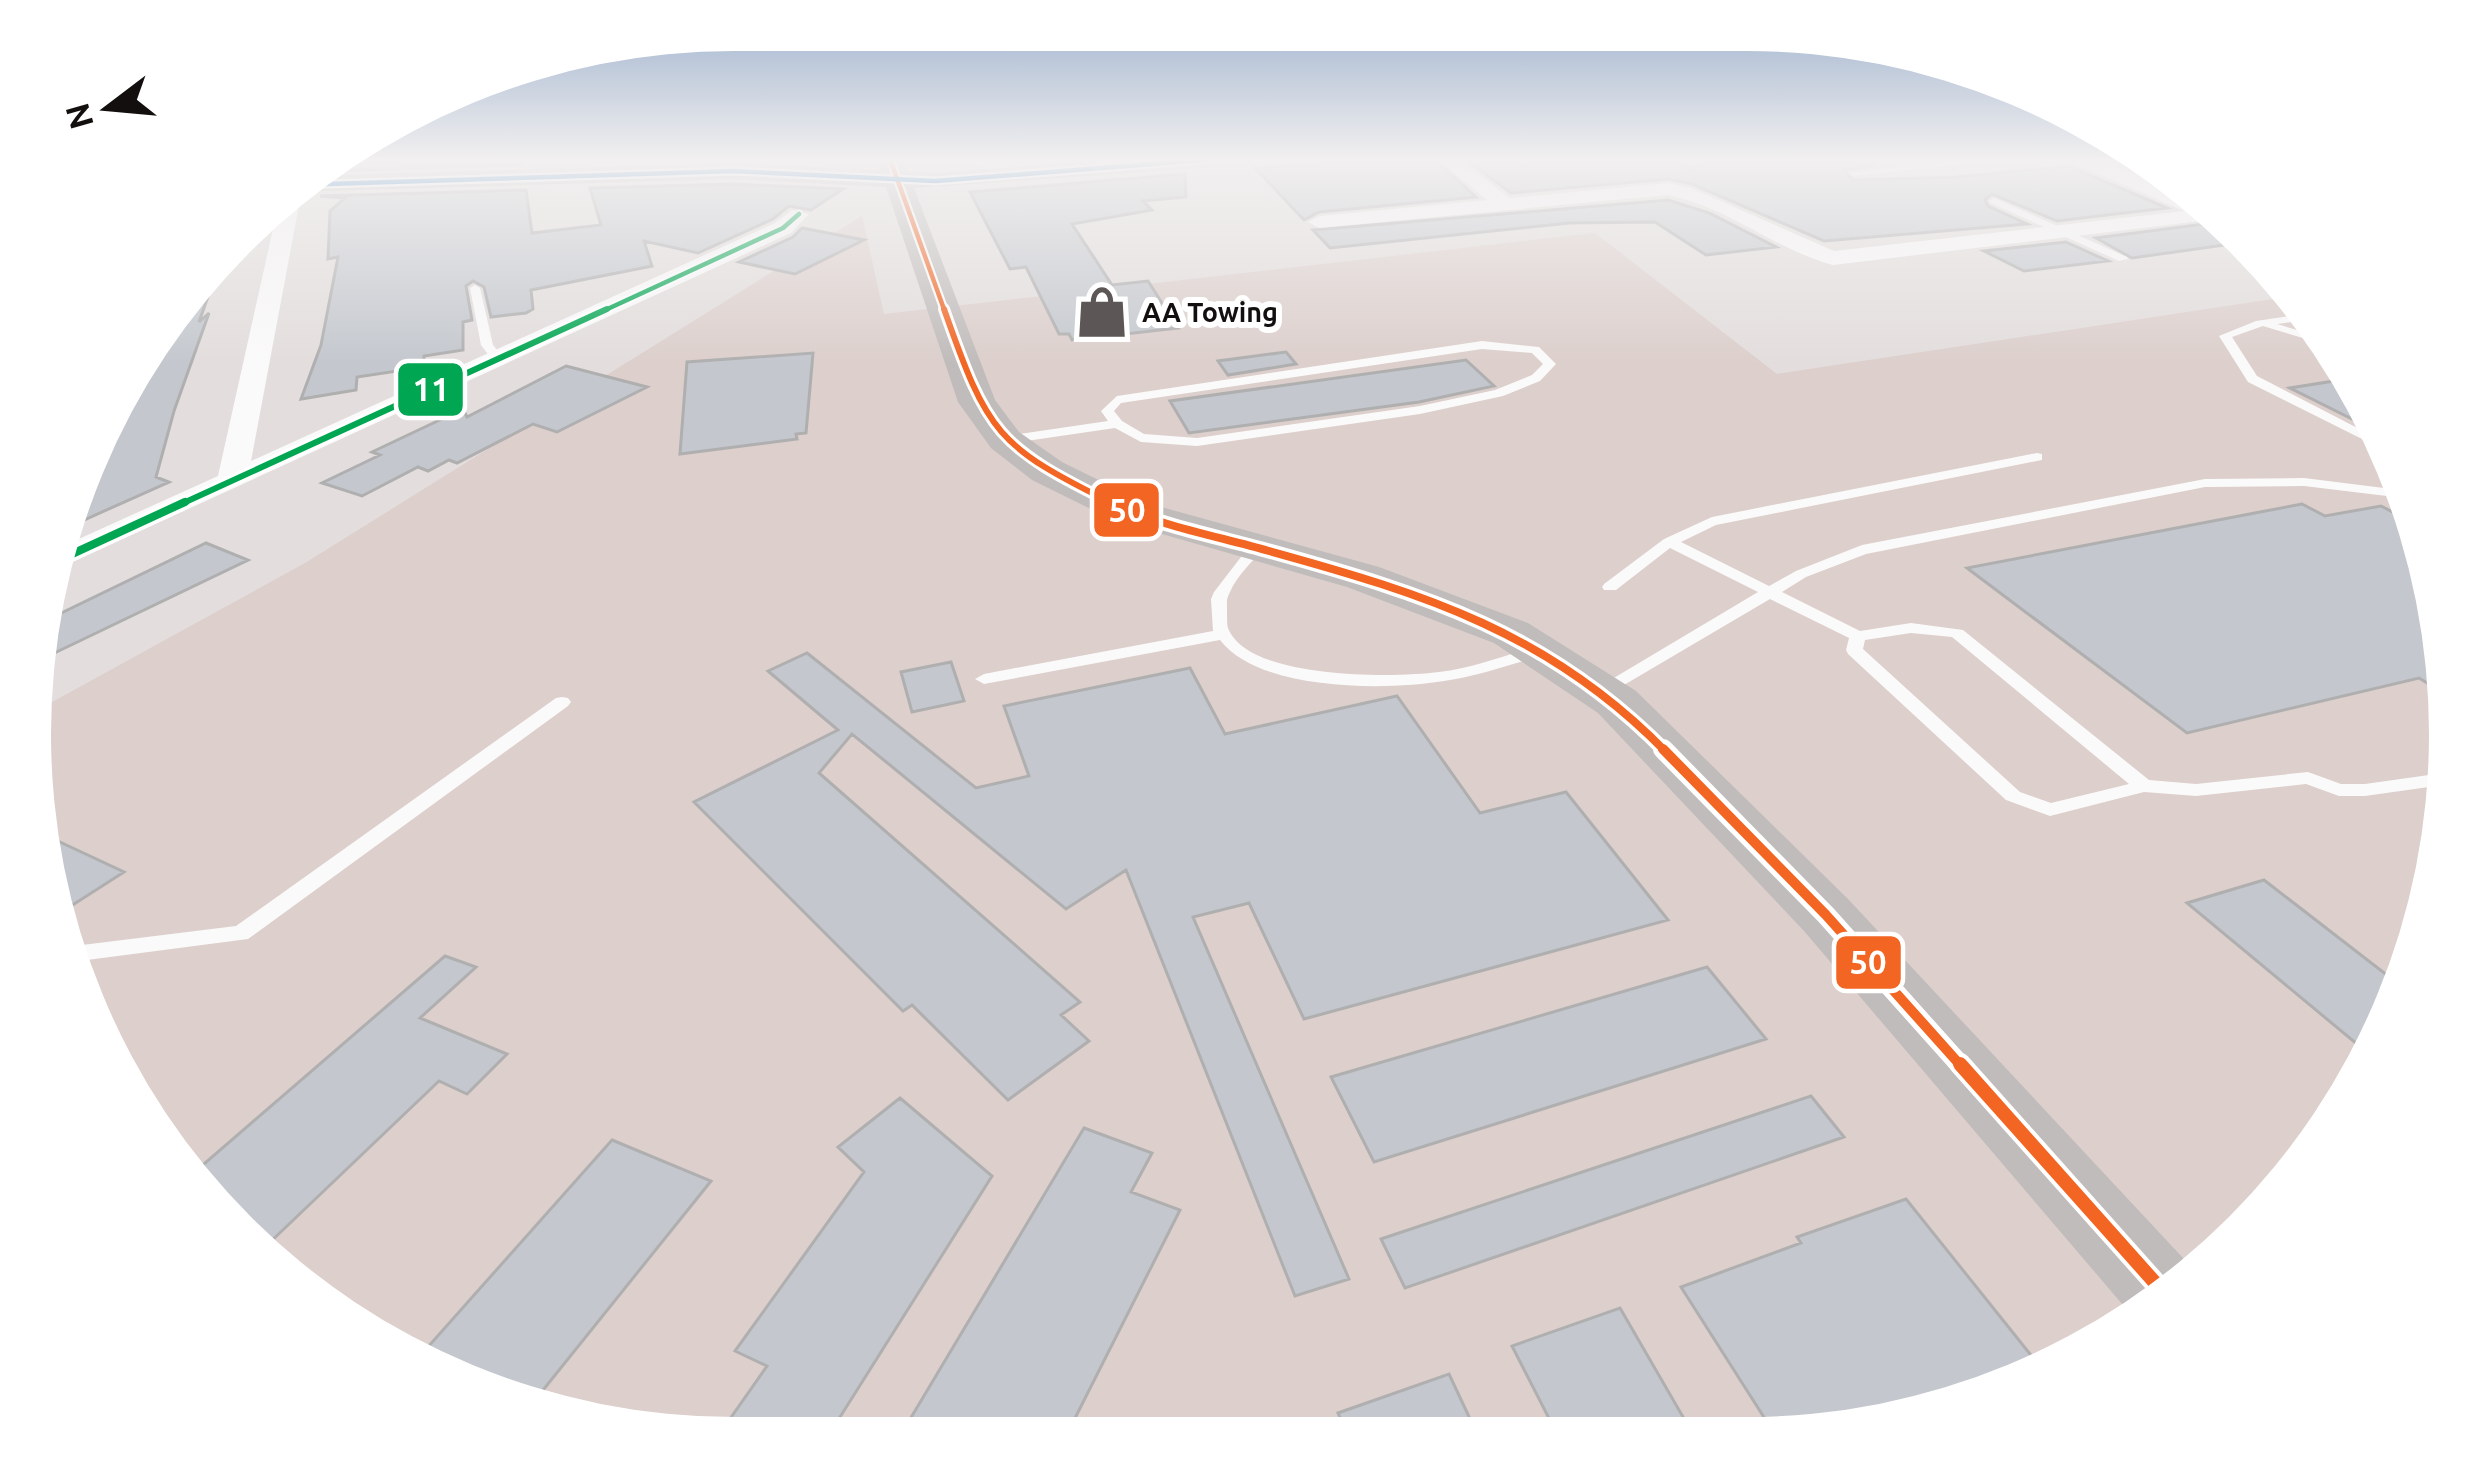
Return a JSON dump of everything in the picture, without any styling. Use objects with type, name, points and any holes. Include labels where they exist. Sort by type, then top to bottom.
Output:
[{"type":"main road","points":[[916,228],[991,421],[1047,471],[1128,511],[1364,578],[1510,633],[1617,702],[1826,915],[2154,1282]]},
{"type":"street","points":[[232,481],[284,228]]},
{"type":"street","points":[[75,552],[784,228]]},
{"type":"street","points":[[1759,228],[1793,247],[1833,258],[2106,228]]},
{"type":"lane","points":[[2051,228],[2123,260]]},
{"type":"lane","points":[[475,288],[487,345],[498,359]]},
{"type":"lane","points":[[2289,319],[2260,323],[2225,336],[2252,379],[2360,435]]},
{"type":"lane","points":[[2260,323],[2300,335]]},
{"type":"lane","points":[[991,421],[1117,424],[1141,438],[1197,442],[1420,410],[1498,393],[1536,378],[1550,364],[1535,350],[1482,345],[1117,400],[1107,411],[1117,424]]},
{"type":"lane","points":[[1610,587],[1669,542],[1712,521],[2037,457]]},
{"type":"lane","points":[[1600,691],[1801,574],[1862,550],[2205,483],[2305,482],[2384,492]]},
{"type":"lane","points":[[1669,542],[1858,636],[1912,628],[1957,633],[2144,786]]},
{"type":"lane","points":[[1256,547],[1220,595],[1217,616],[1222,634],[1242,656],[1299,675],[1388,682],[1444,676],[1538,651]]},
{"type":"lane","points":[[984,680],[1222,634]]},
{"type":"lane","points":[[1858,636],[1854,650],[2013,796],[2050,810],[2144,786],[2196,790],[2308,778],[2339,790],[2365,790],[2428,781]]},
{"type":"lane","points":[[87,952],[241,933],[562,702]]},
{"type":"shaded area","points":[[844,228],[865,228],[884,314],[1595,233],[1777,374],[2272,299],[2314,355],[2359,432],[2393,514],[2423,645],[2428,779],[2416,867],[2393,954],[2359,1036],[2288,1150],[2229,1217],[2162,1276],[2048,1347],[1966,1381],[1879,1404],[1791,1416],[689,1416],[601,1404],[514,1381],[432,1347],[355,1302],[284,1248],[220,1184],[166,1113],[121,1036],[87,954],[64,867],[52,779],[52,702],[305,563]]},
{"type":"building","points":[[329,228],[531,228],[532,233],[579,228],[754,228],[698,253],[644,241],[652,266],[531,290],[533,309],[526,313],[491,317],[484,287],[473,281],[466,286],[472,320],[463,322],[463,350],[424,356],[424,367],[357,377],[356,390],[301,399],[321,345],[338,257],[328,259]]},
{"type":"building","points":[[802,228],[864,240],[795,274],[739,262],[793,237]]},
{"type":"building","points":[[988,228],[1074,228],[1112,285],[1148,281],[1178,328],[1072,340],[1069,334],[1059,334],[1026,267],[1010,269]]},
{"type":"building","points":[[1343,228],[1526,228],[1330,248],[1313,230]]},
{"type":"building","points":[[1664,228],[1738,228],[1776,247],[1706,255]]},
{"type":"building","points":[[1793,228],[1985,228],[1824,241]]},
{"type":"building","points":[[2204,228],[2223,245],[2132,258],[2096,238]]},
{"type":"building","points":[[2066,242],[2108,261],[2024,271],[1984,251]]},
{"type":"building","points":[[207,300],[199,322],[209,313],[156,477],[169,482],[85,519],[143,392]]},
{"type":"building","points":[[1286,352],[1296,364],[1228,375],[1218,361]]},
{"type":"building","points":[[813,353],[806,433],[796,434],[797,439],[680,454],[687,362]]},
{"type":"building","points":[[1466,360],[1494,386],[1419,402],[1189,433],[1170,401]]},
{"type":"building","points":[[566,366],[647,387],[557,432],[533,424],[457,463],[449,460],[428,471],[418,467],[362,496],[322,483],[380,455],[372,452],[463,409],[467,417]]},
{"type":"building","points":[[2330,382],[2352,419],[2290,388]]},
{"type":"building","points":[[2302,504],[2325,516],[2381,506],[2392,512],[2406,557],[2427,683],[2419,678],[2187,733],[1967,568]]},
{"type":"building","points":[[206,543],[248,560],[56,652],[62,613]]},
{"type":"building","points":[[807,653],[976,788],[1029,776],[1004,706],[1190,668],[1225,734],[1397,696],[1480,813],[1566,792],[1668,920],[1304,1019],[1249,903],[1193,917],[1349,1279],[1295,1296],[1126,870],[1066,909],[852,734],[819,773],[1080,1002],[1061,1015],[1089,1041],[1008,1100],[912,1005],[903,1011],[694,802],[838,730],[768,671]]},
{"type":"building","points":[[951,662],[964,701],[912,712],[901,672]]},
{"type":"building","points":[[60,842],[124,872],[73,905]]},
{"type":"building","points":[[2264,880],[2385,974],[2355,1043],[2187,903]]},
{"type":"building","points":[[445,956],[476,967],[420,1018],[507,1054],[467,1094],[439,1081],[274,1239],[204,1164]]},
{"type":"building","points":[[1707,967],[1766,1039],[1374,1162],[1331,1077]]},
{"type":"building","points":[[1811,1096],[1844,1137],[1405,1288],[1381,1239]]},
{"type":"building","points":[[900,1098],[992,1176],[840,1417],[731,1417],[767,1366],[735,1351],[864,1172],[838,1147]]},
{"type":"building","points":[[1084,1128],[1152,1153],[1131,1192],[1180,1210],[1076,1417],[911,1417]]},
{"type":"building","points":[[612,1140],[711,1181],[543,1390],[429,1345]]},
{"type":"building","points":[[1906,1199],[2031,1355],[1923,1394],[1835,1411],[1764,1417],[1681,1287],[1801,1243],[1797,1237]]},
{"type":"building","points":[[1620,1308],[1683,1417],[1548,1417],[1512,1346]]},
{"type":"building","points":[[1449,1374],[1469,1417],[1340,1417],[1338,1413]]},
{"type":"transit line","name":"11","points":[[75,552],[784,228]]},
{"type":"transit line","name":"50","points":[[915,228],[977,402],[1005,440],[1047,471],[1128,511],[1363,577],[1511,633],[1617,702],[1826,915],[2154,1282]]},
{"type":"place","name":"AA Towing","points":[[1102,312]]}]
